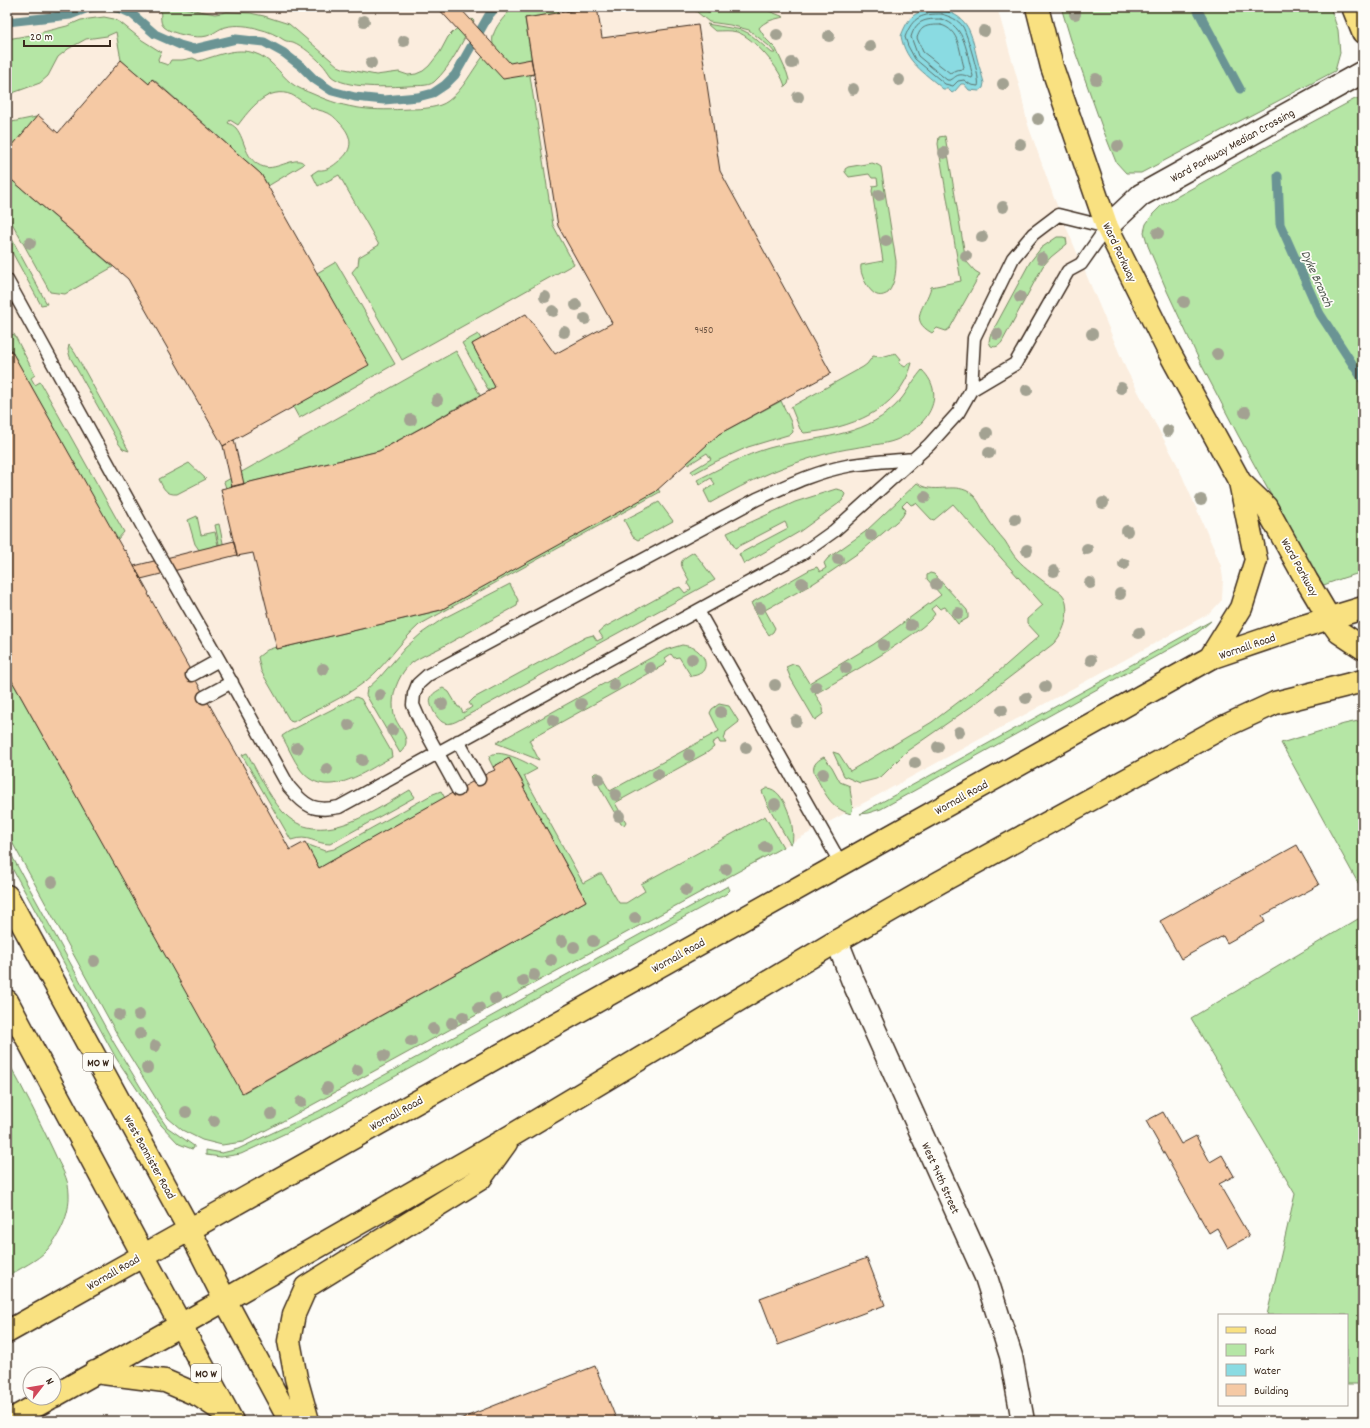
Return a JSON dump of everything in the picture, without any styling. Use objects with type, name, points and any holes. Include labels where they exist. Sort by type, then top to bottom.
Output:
[{"type":"main road","name":"Ward Parkway","points":[[1037,7],[1052,67],[1107,227],[1167,348],[1240,482],[1256,560],[1241,608],[1210,658]]},
{"type":"main road","points":[[1353,7],[1363,32]]},
{"type":"main road","name":"Ward Parkway","points":[[1240,482],[1266,507],[1307,581],[1339,632],[1363,648]]},
{"type":"main road","name":"Wornall Road","points":[[7,1332],[1210,658],[1363,608]]},
{"type":"main road","points":[[62,1391],[511,1136],[837,941],[940,882],[1223,727],[1275,703],[1363,680]]},
{"type":"main road","name":"West Bannister Road","points":[[7,896],[189,1229],[290,1421]]},
{"type":"main road","name":"MO W","points":[[7,1001],[231,1419]]},
{"type":"main road","points":[[308,1421],[296,1378],[289,1341],[294,1314],[306,1288],[480,1178],[511,1136]]},
{"type":"main road","points":[[95,1372],[165,1381],[200,1396],[231,1419]]},
{"type":"main road","points":[[9,1421],[36,1406]]},
{"type":"street","name":"Ward Parkway Median Crossing","points":[[1107,227],[1141,195],[1363,72]]},
{"type":"street","name":"West 94th Street","points":[[837,941],[852,979],[986,1277],[1011,1356],[1024,1421]]},
{"type":"lane","points":[[7,280],[144,529],[232,682],[289,787],[299,799],[311,807],[326,810],[340,807],[458,741],[698,611],[803,552],[834,531],[930,445],[958,413],[971,390],[974,338],[1013,258],[1034,234],[1058,216],[1107,227],[1081,264],[1068,271],[1015,364],[971,390]]},
{"type":"lane","points":[[458,790],[437,753],[413,705],[414,694],[418,684],[428,675],[757,499],[792,483],[840,468],[915,459]]},
{"type":"lane","points":[[698,611],[841,864]]},
{"type":"lane","points":[[192,675],[219,660]]},
{"type":"lane","points":[[204,697],[232,682]]},
{"type":"lane","points":[[458,741],[479,778]]},
{"type":"shaded area","points":[[7,7],[997,7],[1021,92],[1027,122],[1054,198],[1126,369],[1177,464],[1214,549],[1221,566],[1223,578],[1222,600],[1210,613],[325,1099],[250,1133],[7,819]]},
{"type":"green space","points":[[159,7],[178,7],[215,14],[227,12],[250,13],[264,16],[289,24],[338,66],[345,69],[376,75],[399,72],[408,75],[423,71],[440,52],[448,37],[455,30],[472,19],[474,21],[446,69],[434,82],[429,85],[422,86],[390,87],[357,85],[338,80],[331,76],[316,58],[301,46],[293,42],[285,41],[278,36],[256,28],[230,26],[203,37],[172,32],[167,30],[162,25]]},
{"type":"green space","points":[[513,7],[557,7],[559,13],[525,18],[534,74],[530,76],[553,225],[574,264],[402,360],[352,272],[358,265],[359,257],[379,245],[339,175],[318,186],[312,174],[318,170],[327,169],[334,165],[348,152],[350,142],[347,132],[332,115],[310,107],[292,95],[275,93],[260,100],[238,125],[230,120],[228,123],[236,128],[246,150],[257,164],[269,168],[297,161],[301,161],[304,164],[268,186],[261,174],[153,79],[149,84],[121,60],[116,32],[107,36],[86,39],[68,49],[58,57],[48,76],[40,83],[7,95],[7,39],[67,26],[81,20],[104,17],[114,19],[121,23],[142,40],[161,52],[158,59],[159,62],[168,65],[171,60],[193,58],[199,61],[226,53],[247,51],[265,58],[296,86],[305,91],[338,103],[372,109],[397,110],[430,108],[448,101],[458,92],[493,44],[496,29]]},
{"type":"green space","points":[[691,7],[701,7],[708,12],[711,11],[712,7],[759,7],[784,17],[767,22],[759,28],[766,39],[776,49],[787,73],[789,80],[788,84],[785,87],[783,80],[773,63],[751,40],[737,32],[715,31],[707,24],[742,30],[750,34],[772,53],[775,53],[769,46],[749,30],[709,22]]},
{"type":"green space","points":[[1061,7],[1330,7],[1338,30],[1340,53],[1335,71],[1141,173],[1126,173],[1116,162],[1102,127],[1071,40]]},
{"type":"green space","points":[[1355,99],[1363,101],[1363,572],[1321,586],[1238,435],[1201,364],[1167,291],[1148,246],[1144,232],[1146,224],[1162,205]]},
{"type":"green space","points":[[36,118],[7,152],[7,123]]},
{"type":"green space","points":[[945,136],[966,261],[975,271],[980,274],[950,328],[946,331],[937,328],[932,333],[925,328],[919,318],[920,312],[931,287],[961,281],[938,144],[939,137]]},
{"type":"green space","points":[[872,163],[881,167],[896,261],[894,282],[888,293],[880,296],[872,292],[861,272],[861,265],[883,261],[872,191],[873,186],[878,185],[877,178],[872,178],[869,174],[849,177],[845,172],[845,169],[848,167]]},
{"type":"green space","points":[[7,176],[113,267],[65,294],[50,292],[7,214]]},
{"type":"green space","points":[[7,230],[47,304],[41,305],[7,243]]},
{"type":"green space","points":[[1057,237],[1066,238],[1067,244],[1051,257],[1043,266],[1000,345],[994,347],[991,346],[989,342],[990,336],[1030,262],[1041,248]]},
{"type":"green space","points":[[336,262],[395,364],[299,418],[293,407],[368,365],[317,273]]},
{"type":"green space","points":[[14,334],[35,375],[31,378],[35,385],[40,382],[124,532],[117,540],[7,343],[7,337]]},
{"type":"green space","points":[[478,334],[481,339],[472,344],[495,387],[489,391],[462,343]]},
{"type":"green space","points":[[69,345],[75,353],[129,451],[123,449],[119,444],[70,357],[68,350]]},
{"type":"green space","points":[[456,351],[480,395],[379,451],[226,488],[224,482]]},
{"type":"green space","points":[[896,353],[901,359],[899,363],[905,367],[908,363],[912,363],[906,380],[896,394],[884,405],[854,422],[838,427],[804,433],[800,429],[791,407],[863,367],[873,356],[881,357]]},
{"type":"green space","points":[[922,370],[930,380],[933,391],[933,401],[930,411],[924,420],[907,435],[891,442],[823,454],[801,461],[761,477],[710,503],[704,491],[715,484],[711,478],[700,485],[697,480],[751,454],[769,448],[831,436],[875,421],[899,402]]},
{"type":"green space","points":[[781,401],[791,422],[793,432],[791,434],[748,447],[693,474],[691,471],[711,459],[707,453],[688,465],[687,463],[719,434]]},
{"type":"green space","points":[[189,463],[206,479],[177,494],[168,492],[159,479]]},
{"type":"green space","points":[[917,483],[929,488],[956,488],[969,492],[978,501],[986,516],[1015,557],[1027,569],[1064,596],[1067,611],[1065,623],[1060,635],[1053,644],[972,706],[907,751],[883,775],[876,779],[860,783],[844,776],[833,752],[839,754],[850,771],[932,722],[998,672],[1039,636],[1027,623],[1027,619],[1043,605],[953,504],[934,520],[931,519],[916,503],[911,505],[907,501],[902,506],[906,510],[902,517],[864,549],[814,583],[765,610],[775,628],[769,635],[751,603],[811,569],[817,567],[820,572],[826,568],[824,563],[828,558],[865,532]]},
{"type":"green space","points":[[658,489],[660,492],[419,625],[380,668],[366,681],[340,698],[293,722],[290,721],[261,671],[258,657],[267,650],[276,647],[277,649],[441,610]]},
{"type":"green space","points":[[836,489],[841,490],[845,494],[842,501],[799,532],[744,564],[739,554],[788,528],[785,522],[735,548],[727,533],[795,502]]},
{"type":"green space","points":[[659,502],[673,521],[638,540],[633,537],[624,520]]},
{"type":"green space","points":[[197,516],[201,535],[215,532],[218,545],[215,525],[219,524],[226,557],[202,554],[195,544],[188,520]]},
{"type":"green space","points":[[694,552],[715,580],[453,723],[449,724],[441,721],[434,712],[430,700],[431,697],[435,692],[443,688],[449,692],[463,713],[472,707],[469,703],[474,698],[586,637],[593,635],[597,641],[603,638],[599,632],[605,627],[674,589],[680,587],[685,593],[691,589],[687,583],[689,580],[681,563],[684,558]]},
{"type":"green space","points":[[930,573],[934,574],[967,610],[968,618],[958,624],[945,607],[940,609],[936,605],[931,609],[935,614],[918,630],[873,660],[815,694],[823,709],[823,714],[815,720],[791,679],[786,667],[793,664],[798,665],[809,683],[874,644],[941,595],[927,579],[927,575]]},
{"type":"green space","points":[[510,584],[518,600],[517,606],[420,658],[407,667],[404,671],[398,681],[393,697],[394,715],[406,739],[404,748],[400,753],[366,695],[367,689],[380,677],[405,648],[422,633],[444,618]]},
{"type":"green space","points":[[1211,621],[1191,637],[881,809],[860,814]]},
{"type":"green space","points":[[682,645],[695,649],[702,655],[705,666],[701,673],[691,676],[679,657],[674,658],[671,654],[665,658],[667,662],[664,665],[529,740],[539,760],[496,743],[665,650]]},
{"type":"green space","points":[[7,672],[243,1093],[586,901],[509,759],[493,767],[489,759],[492,755],[497,753],[511,756],[537,769],[524,776],[583,883],[599,874],[602,874],[619,903],[626,903],[645,891],[641,884],[765,816],[783,847],[272,1127],[243,1142],[222,1145],[202,1140],[182,1130],[168,1118],[123,1045],[7,833]]},
{"type":"green space","points":[[356,697],[361,699],[391,751],[392,757],[358,776],[345,781],[333,784],[321,783],[310,779],[297,765],[282,736]]},
{"type":"green space","points":[[719,704],[729,706],[739,722],[726,732],[724,740],[726,743],[720,743],[718,739],[712,743],[714,747],[708,752],[615,803],[626,822],[624,825],[621,824],[593,775],[595,773],[599,773],[610,791],[719,731],[710,713],[712,709]]},
{"type":"green space","points":[[1363,720],[1363,892],[1281,743],[1344,724]]},
{"type":"green space","points":[[247,753],[282,811],[296,823],[312,828],[329,828],[346,823],[364,816],[410,790],[415,797],[330,844],[303,838],[291,840],[242,755]]},
{"type":"green space","points":[[824,757],[832,767],[840,782],[850,786],[852,803],[851,814],[833,804],[825,794],[815,775],[815,764]]},
{"type":"green space","points":[[767,788],[773,790],[779,795],[788,810],[791,819],[793,836],[792,843],[790,844],[767,804],[762,791]]},
{"type":"green space","points":[[441,791],[445,798],[319,868],[306,844],[325,851],[334,849]]},
{"type":"green space","points":[[7,847],[114,1043],[149,1101],[167,1127],[194,1146],[194,1148],[192,1149],[179,1144],[161,1125],[116,1058],[7,859]]},
{"type":"green space","points":[[728,886],[730,890],[726,894],[327,1114],[241,1154],[221,1157],[206,1155],[206,1150],[222,1153],[238,1149],[319,1111]]},
{"type":"green space","points":[[1363,916],[1363,1384],[1348,1384],[1348,1314],[1267,1314],[1295,1194],[1191,1018]]},
{"type":"green space","points":[[7,1060],[64,1172],[69,1188],[69,1202],[66,1217],[52,1244],[38,1258],[7,1277]]},
{"type":"water","points":[[942,10],[958,17],[964,22],[971,34],[984,83],[983,88],[979,91],[969,90],[964,84],[961,84],[952,93],[948,89],[943,89],[911,60],[903,45],[901,36],[904,28],[912,17],[921,12]]},
{"type":"building","points":[[437,7],[459,7],[510,63],[531,59],[534,74],[503,79]]},
{"type":"building","points":[[597,7],[602,38],[698,25],[720,171],[831,373],[719,434],[655,492],[441,610],[277,649],[253,553],[237,556],[221,489],[379,451],[489,391],[495,387],[472,344],[526,314],[555,354],[612,323],[558,226],[525,18]]},
{"type":"building","points":[[121,60],[149,84],[152,79],[261,174],[369,365],[223,446],[128,279],[7,176],[7,152],[38,115],[58,133]]},
{"type":"building","points":[[7,343],[124,551],[125,550],[290,850],[305,842],[319,868],[495,770],[493,767],[509,758],[525,787],[523,787],[586,901],[242,1093],[7,672]]},
{"type":"building","points":[[234,440],[244,484],[232,487],[223,446]]},
{"type":"building","points":[[234,541],[237,555],[141,579],[134,566]]},
{"type":"building","points":[[1297,845],[1319,885],[1262,916],[1265,922],[1227,943],[1223,936],[1181,959],[1160,921]]},
{"type":"building","points":[[1163,1112],[1181,1144],[1196,1136],[1210,1162],[1222,1155],[1234,1176],[1219,1184],[1249,1236],[1228,1248],[1217,1228],[1209,1233],[1146,1121]]},
{"type":"building","points":[[867,1258],[885,1305],[778,1345],[760,1298]]},
{"type":"building","points":[[595,1366],[617,1421],[461,1421],[460,1419]]},
{"type":"waterway","points":[[7,22],[70,15],[88,8],[96,7]]},
{"type":"waterway","points":[[111,7],[121,9],[132,14],[155,34],[180,45],[194,49],[236,39],[264,42],[284,53],[302,67],[314,79],[332,91],[355,97],[384,100],[418,97],[433,93],[445,85],[455,75],[489,15],[496,7]]},
{"type":"waterway","name":"Dyke Branch","points":[[1196,7],[1240,89]]},
{"type":"waterway","name":"Dyke Branch","points":[[1278,176],[1280,224],[1320,314],[1363,380]]}]
